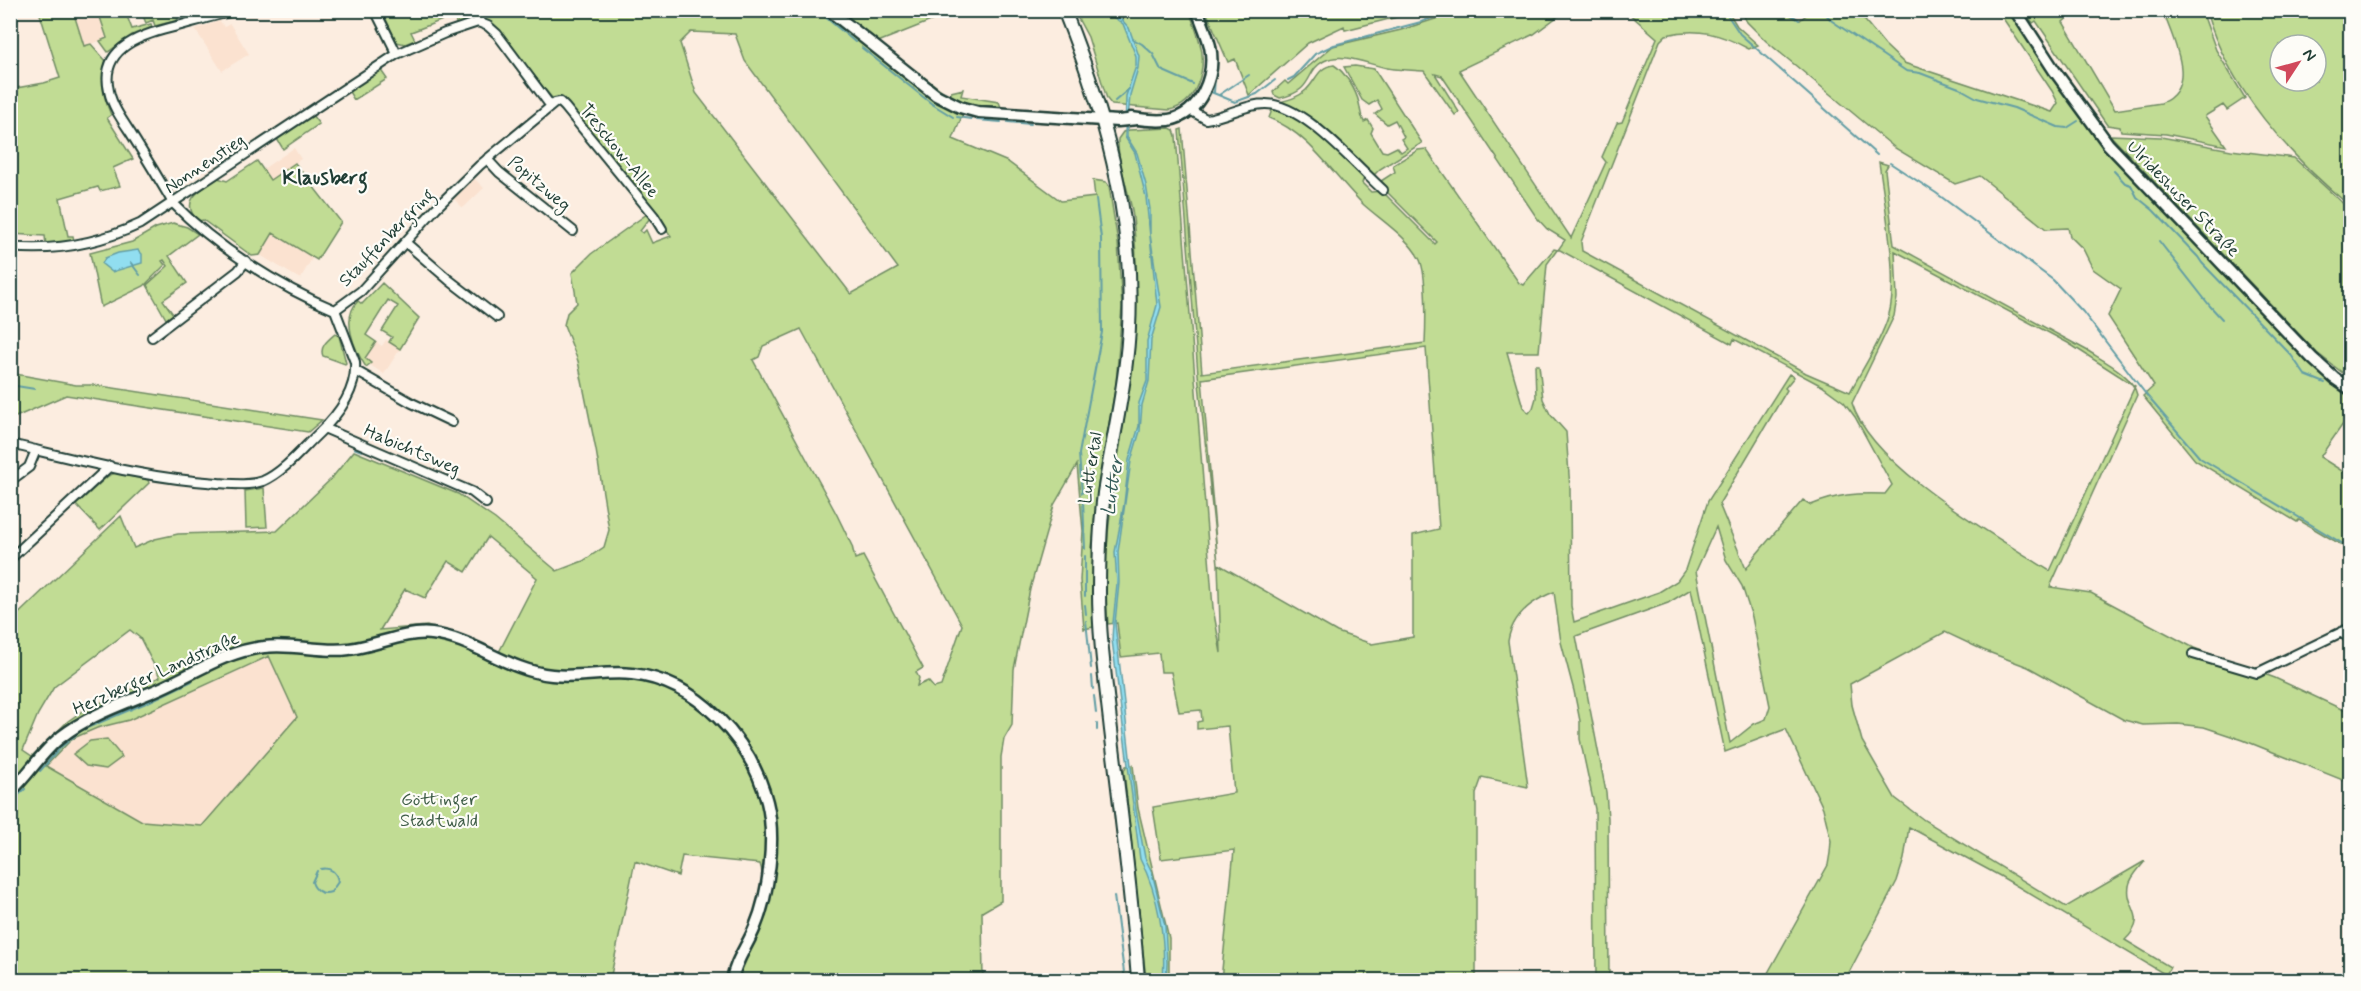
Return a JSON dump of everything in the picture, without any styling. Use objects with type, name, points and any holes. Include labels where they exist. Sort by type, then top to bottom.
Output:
[{"type":"main road","name":"Luttertal","points":[[1064,10],[1102,119],[1126,226],[1130,284],[1126,362],[1101,526],[1099,607],[1138,981]]},
{"type":"street","name":"Stauffenbergring","points":[[239,10],[141,36],[123,47],[111,63],[108,79],[112,100],[173,203],[200,228],[246,261],[301,294],[335,310],[361,291],[448,195],[550,105]]},
{"type":"street","points":[[375,10],[397,54]]},
{"type":"street","points":[[478,22],[482,10]]},
{"type":"street","points":[[829,10],[875,49],[936,95],[978,112],[1168,120],[1190,110],[1205,88],[1211,59],[1209,44],[1197,10]]},
{"type":"street","name":"Ulrideshuser Straße","points":[[2015,10],[2054,70],[2113,150],[2312,358],[2350,389]]},
{"type":"street","name":"Nonnenstieg","points":[[10,247],[49,249],[72,246],[103,238],[140,224],[397,54],[445,33],[478,22]]},
{"type":"street","name":"Tresckow-Allee","points":[[478,22],[488,26],[497,34],[550,105],[560,102],[565,107],[654,216],[662,229]]},
{"type":"street","points":[[1190,110],[1206,119],[1258,104],[1291,110],[1314,126],[1383,190]]},
{"type":"street","name":"Popitzweg","points":[[487,159],[499,172],[573,231]]},
{"type":"street","points":[[405,242],[497,317]]},
{"type":"street","points":[[152,337],[238,271],[246,261]]},
{"type":"street","points":[[10,444],[171,480],[255,483],[275,474],[342,408],[356,371],[355,362],[335,310]]},
{"type":"street","points":[[356,371],[412,403],[452,422]]},
{"type":"street","name":"Habichtsweg","points":[[324,428],[472,492],[486,503]]},
{"type":"street","points":[[10,481],[29,467],[36,450]]},
{"type":"street","points":[[10,559],[110,466]]},
{"type":"street","points":[[2193,654],[2257,674],[2350,628]]},
{"type":"street","points":[[2341,632],[2350,639]]},
{"type":"street","name":"Herzberger Landstraße","points":[[10,792],[58,739],[82,722],[165,686],[219,659],[250,649],[285,646],[350,649],[400,636],[432,634],[461,642],[517,668],[536,673],[565,676],[628,674],[661,679],[702,703],[728,728],[751,760],[767,801],[771,841],[765,891],[758,921],[733,971],[732,981]]},
{"type":"shaded area","points":[[73,11],[98,11],[107,39],[84,46]]},
{"type":"shaded area","points":[[220,21],[224,27],[230,24],[249,54],[222,71],[195,29]]},
{"type":"shaded area","points":[[294,148],[301,159],[270,180],[263,169]]},
{"type":"shaded area","points":[[474,178],[484,188],[463,208],[453,198]]},
{"type":"shaded area","points":[[272,233],[313,257],[300,279],[260,255]]},
{"type":"shaded area","points":[[386,340],[400,349],[384,374],[365,359],[376,342],[382,346]]},
{"type":"shaded area","points":[[269,656],[297,717],[202,826],[142,821],[46,766],[76,737],[97,728],[129,720]]},
{"type":"green space","points":[[39,11],[73,11],[84,46],[91,44],[106,61],[103,88],[111,115],[107,118],[133,159],[113,168],[120,186],[100,191],[98,187],[60,198],[68,236],[73,236],[74,241],[46,245],[45,236],[11,234],[11,89],[60,78]]},
{"type":"green space","points":[[98,11],[125,11],[132,29],[151,24],[152,27],[132,35],[108,52],[100,41],[107,38]]},
{"type":"green space","points":[[141,11],[184,11],[176,13],[178,20],[155,26],[153,20],[146,23]]},
{"type":"green space","points":[[382,11],[478,11],[457,25],[453,16],[411,32],[415,40],[405,44],[397,42]]},
{"type":"green space","name":"Göttinger Stadtwald","points":[[486,11],[956,11],[878,42],[948,95],[963,89],[961,96],[999,102],[1001,107],[967,103],[953,139],[1008,162],[1061,201],[1095,197],[1093,180],[1106,182],[1109,186],[1118,243],[1122,307],[1116,384],[1098,485],[1092,548],[1098,626],[1084,629],[1080,580],[1083,531],[1077,465],[1054,505],[1030,589],[1014,669],[1012,725],[1004,739],[1001,757],[1001,901],[982,912],[983,980],[741,980],[739,970],[729,971],[757,902],[761,887],[760,864],[682,856],[678,876],[635,861],[610,980],[11,980],[11,621],[121,516],[134,548],[155,539],[178,534],[277,531],[331,479],[354,451],[458,494],[495,519],[557,571],[583,561],[604,547],[609,530],[596,450],[578,361],[564,325],[567,313],[577,303],[572,273],[591,254],[647,214],[650,218],[640,231],[643,233],[646,230],[652,243],[671,236],[561,100],[552,98],[496,28],[484,20]],"holes":[[[691,32],[735,34],[745,61],[898,268],[851,294],[696,93],[680,43]],[[801,329],[962,625],[941,686],[934,688],[928,681],[917,686],[919,678],[916,672],[923,668],[863,556],[855,559],[852,546],[837,515],[753,360],[759,357],[763,346]],[[488,537],[537,578],[499,652],[427,626],[380,630],[405,589],[425,598],[448,561],[466,572]],[[130,630],[140,638],[160,677],[84,710],[68,721],[32,756],[23,750],[38,714],[54,687]],[[269,656],[297,717],[202,826],[142,821],[46,766],[69,742],[97,728],[129,720]]]},
{"type":"green space","points":[[1074,11],[1189,11],[1202,53],[1201,74],[1193,93],[1179,107],[1169,110],[1112,105],[1107,99],[1088,37]]},
{"type":"green space","points":[[1206,11],[1421,11],[1345,30],[1344,26],[1308,43],[1249,95],[1235,59],[1228,62]]},
{"type":"green space","points":[[1460,11],[1565,11],[1534,34],[1459,70],[1571,238],[1606,162],[1602,157],[1617,123],[1622,122],[1657,38],[1626,11],[1728,11],[1737,26],[1758,45],[1749,49],[1729,39],[1699,32],[1666,35],[1660,41],[1581,242],[1582,251],[1806,373],[1850,392],[1882,333],[1892,299],[1890,239],[1879,162],[1888,165],[1885,170],[1894,245],[2088,351],[2117,369],[2130,381],[2132,384],[2068,343],[1895,251],[1897,298],[1894,316],[1852,403],[1864,427],[1883,451],[1909,475],[1938,498],[2050,571],[2134,388],[2137,395],[2050,587],[2091,593],[2194,648],[2275,678],[2350,713],[2350,783],[2243,740],[2204,727],[2178,724],[2143,725],[2124,720],[2028,667],[1983,650],[1945,632],[1850,684],[1852,705],[1862,741],[1895,798],[1924,820],[2066,907],[2145,861],[2133,876],[2129,886],[2136,925],[2125,940],[2170,967],[2166,975],[2000,876],[1909,827],[1904,859],[1897,881],[1845,980],[1764,980],[1828,865],[1831,841],[1823,808],[1786,729],[1725,752],[1691,589],[1668,603],[1576,636],[1606,792],[1609,980],[1596,980],[1595,809],[1580,739],[1580,721],[1574,691],[1561,642],[1554,592],[1530,605],[1518,617],[1508,641],[1528,787],[1482,777],[1476,794],[1476,980],[1221,980],[1234,850],[1161,859],[1153,807],[1234,793],[1228,726],[1197,729],[1197,722],[1202,721],[1201,710],[1179,712],[1171,672],[1161,672],[1159,653],[1121,657],[1117,623],[1108,624],[1107,547],[1128,396],[1136,293],[1134,224],[1119,156],[1118,139],[1123,132],[1129,130],[1170,128],[1174,130],[1176,136],[1213,608],[1221,653],[1218,564],[1198,374],[1179,130],[1182,129],[1202,373],[1425,343],[1424,277],[1420,260],[1415,252],[1402,237],[1353,194],[1309,144],[1269,118],[1273,107],[1304,121],[1365,175],[1362,183],[1371,192],[1382,191],[1435,244],[1437,242],[1378,183],[1395,172],[1393,165],[1418,150],[1426,149],[1519,283],[1523,285],[1554,249],[1558,250],[1565,240],[1547,229],[1537,218],[1442,76],[1435,74],[1459,112],[1455,115],[1424,71],[1387,68],[1339,57],[1331,58],[1318,65],[1304,85],[1291,95],[1280,98],[1274,95],[1273,92],[1285,81],[1288,84],[1333,46],[1401,30]],"holes":[[[1557,250],[1732,344],[1734,339],[1822,386],[1844,402],[1855,417],[1892,485],[1885,494],[1847,495],[1811,505],[1803,500],[1746,569],[1719,504],[1787,390],[1785,388],[1794,377],[1789,374],[1708,501],[1685,570],[1677,581],[1659,592],[1574,622],[1571,606],[1570,489],[1566,432],[1550,414],[1543,399],[1539,365],[1535,365],[1536,398],[1533,408],[1529,413],[1523,407],[1507,352],[1539,352],[1547,264]],[[1426,348],[1439,529],[1413,535],[1413,637],[1372,644],[1337,632],[1218,564],[1202,379]],[[1716,527],[1726,560],[1742,586],[1752,617],[1770,706],[1766,719],[1754,724],[1730,743],[1696,571]]]},
{"type":"green space","points":[[1741,11],[1782,11],[1800,20],[1811,11],[1857,11],[1885,45],[1904,63],[2052,112],[2058,103],[2052,91],[1998,11],[2010,11],[2068,98],[2109,153],[2311,364],[2350,395],[2350,414],[2320,457],[2350,476],[2350,550],[2299,520],[2297,522],[2195,460],[2143,396],[2154,386],[2108,316],[2121,289],[2093,269],[2083,249],[2070,236],[2068,228],[2046,229],[1980,176],[1955,184],[1895,148],[1766,41],[1747,22]]},
{"type":"green space","points":[[2024,11],[2076,11],[2063,22],[2115,110],[2161,103],[2173,96],[2179,86],[2180,61],[2163,11],[2202,11],[2216,50],[2245,98],[2227,110],[2223,105],[2205,116],[2226,146],[2166,134],[2121,131],[2120,127],[2107,125],[2036,21],[2033,23]]},
{"type":"green space","points":[[2206,11],[2350,11],[2350,206],[2284,143],[2245,93],[2229,66]]},
{"type":"green space","points":[[1334,65],[1353,87],[1363,120],[1364,122],[1368,120],[1373,128],[1371,133],[1382,151],[1387,152],[1397,147],[1401,152],[1407,148],[1401,139],[1404,137],[1395,120],[1387,124],[1375,114],[1382,109],[1377,100],[1369,105],[1362,100],[1344,67],[1374,69],[1422,143],[1380,169],[1373,176],[1327,135],[1276,103],[1303,93],[1324,68]]},
{"type":"green space","points":[[380,69],[387,79],[354,100],[348,90]]},
{"type":"green space","points":[[312,115],[319,124],[283,149],[277,139]]},
{"type":"green space","points":[[2110,135],[2161,137],[2231,150],[2294,158],[2350,210],[2350,373],[2348,377],[2317,353]]},
{"type":"green space","points":[[257,161],[270,180],[295,163],[341,222],[317,260],[273,233],[260,255],[252,256],[203,220],[198,221],[192,214],[191,201],[199,191],[218,178],[227,181]]},
{"type":"green space","points":[[173,223],[187,227],[198,234],[169,256],[187,283],[163,300],[173,314],[166,319],[147,285],[168,266],[164,260],[162,261],[165,265],[144,286],[101,307],[90,253],[132,242],[156,228]]},
{"type":"green space","points":[[382,283],[419,318],[400,349],[389,342],[392,337],[382,331],[398,306],[388,300],[366,335],[376,342],[365,358],[371,363],[366,367],[351,334],[350,316],[358,301],[362,304]]},
{"type":"green space","points":[[335,334],[339,336],[345,364],[323,356],[322,353],[327,341]]},
{"type":"green space","points":[[10,373],[76,385],[94,385],[322,420],[308,432],[66,395],[11,419]]},
{"type":"green space","points":[[115,473],[148,480],[149,483],[100,530],[76,505],[108,476]]},
{"type":"green space","points":[[264,488],[267,527],[246,528],[245,491]]},
{"type":"green space","points":[[107,739],[122,757],[106,769],[86,766],[73,754],[90,741]]},
{"type":"green space","points":[[1133,765],[1138,808],[1169,938],[1169,980],[1146,980],[1124,771],[1126,766]]},
{"type":"water","points":[[1105,11],[1114,11],[1129,28],[1139,56],[1130,95],[1127,137],[1137,153],[1146,185],[1150,209],[1150,234],[1161,307],[1151,340],[1149,381],[1142,405],[1140,431],[1131,461],[1118,552],[1119,583],[1115,623],[1136,810],[1145,858],[1152,872],[1165,926],[1166,980],[1163,980],[1160,918],[1147,873],[1140,859],[1112,640],[1117,584],[1115,552],[1129,460],[1139,426],[1139,403],[1147,381],[1147,341],[1157,305],[1146,197],[1135,153],[1125,137],[1126,96],[1136,66],[1136,56],[1123,24]]},
{"type":"water","points":[[138,250],[142,254],[142,263],[112,272],[102,264],[105,258]]},
{"type":"waterway","points":[[817,10],[855,42]]},
{"type":"waterway","points":[[1288,80],[1294,77],[1315,54],[1334,45],[1421,22],[1452,10]]},
{"type":"waterway","points":[[1785,10],[1799,20]]},
{"type":"waterway","points":[[1822,10],[1832,21],[1906,71],[1920,73],[1959,88],[1977,98],[2014,108],[2058,127],[2067,128],[2078,121]]},
{"type":"waterway","points":[[1728,16],[1740,34],[1877,155]]},
{"type":"waterway","points":[[1133,39],[1153,54],[1161,70],[1193,84]]},
{"type":"waterway","points":[[862,48],[932,104],[953,117]]},
{"type":"waterway","points":[[1219,95],[1249,75]]},
{"type":"waterway","points":[[1214,92],[1215,77]]},
{"type":"waterway","points":[[1211,92],[1235,102],[1257,94],[1275,80]]},
{"type":"waterway","points":[[1115,101],[1129,89]]},
{"type":"waterway","points":[[957,117],[971,119]]},
{"type":"waterway","points":[[977,120],[1001,122]]},
{"type":"waterway","points":[[1008,122],[1031,124]]},
{"type":"waterway","points":[[1890,163],[1936,193],[2053,280],[2083,312],[2148,397],[2200,458],[2345,545]]},
{"type":"waterway","points":[[2114,171],[2125,183],[2131,185],[2137,197],[2153,210],[2291,355],[2305,375],[2325,383]]},
{"type":"waterway","points":[[1082,493],[1079,454],[1102,332],[1101,238],[1096,199]]},
{"type":"waterway","points":[[2159,241],[2222,319]]},
{"type":"waterway","points":[[131,263],[140,275]]},
{"type":"waterway","points":[[10,385],[35,389]]},
{"type":"waterway","points":[[354,448],[362,451]]},
{"type":"waterway","points":[[1083,500],[1085,549]]},
{"type":"waterway","points":[[1085,556],[1085,596]]},
{"type":"waterway","points":[[1085,605],[1086,614]]},
{"type":"waterway","points":[[1086,621],[1091,668]]},
{"type":"waterway","points":[[1092,676],[1093,689]]},
{"type":"waterway","points":[[40,771],[61,747],[82,730],[192,681]]},
{"type":"waterway","points":[[1094,696],[1096,713]]},
{"type":"waterway","points":[[1097,724],[1097,730]]},
{"type":"waterway","points":[[10,803],[25,789]]},
{"type":"waterway","points":[[317,871],[312,882],[315,888],[322,893],[331,892],[338,882],[336,875],[330,870],[321,869]]},
{"type":"waterway","points":[[1114,896],[1125,980]]},
{"type":"district","name":"Klausberg","points":[[325,178]]},
{"type":"water label","name":"Lutter","points":[[1113,486]]}]
